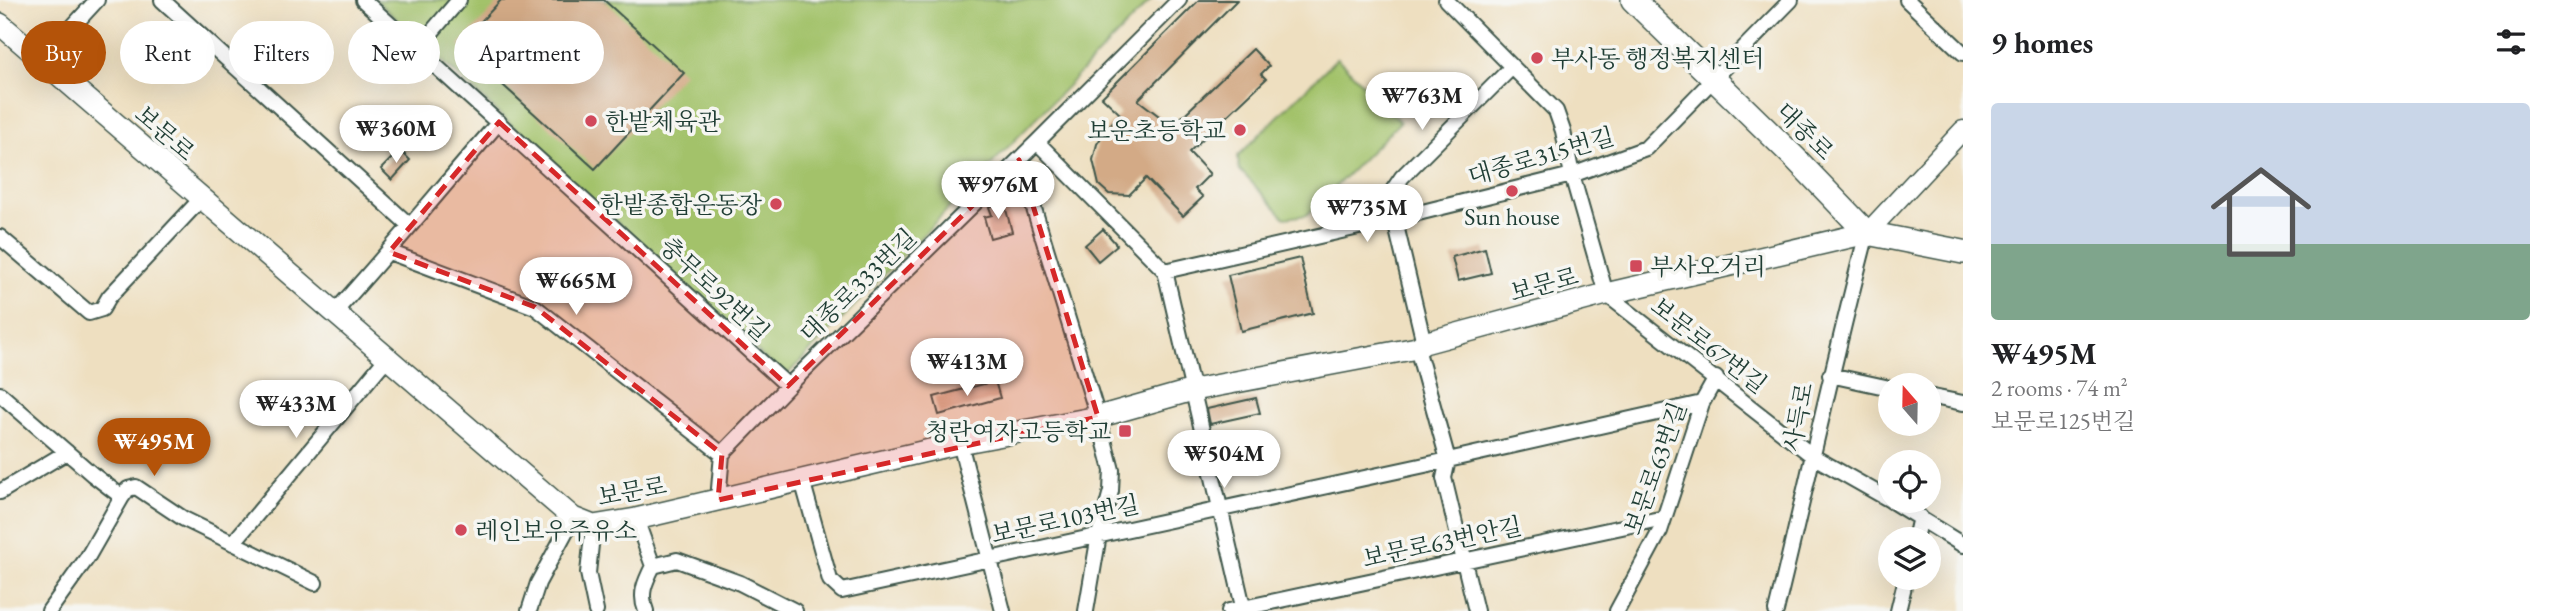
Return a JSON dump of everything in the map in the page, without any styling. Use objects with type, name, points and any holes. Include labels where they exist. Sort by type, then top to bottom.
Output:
[{"type":"main road","name":"대종로","points":[[1633,0],[1794,157],[1867,233]]},
{"type":"main road","name":"보문로","points":[[0,24],[21,43]]},
{"type":"main road","name":"보문로","points":[[68,84],[573,518],[593,526],[636,519],[960,443],[1098,417],[1193,390],[1421,346],[1606,294],[1867,233]]},
{"type":"main road","points":[[1867,233],[1963,252]]},
{"type":"street","points":[[78,21],[97,0]]},
{"type":"street","points":[[162,0],[409,225]]},
{"type":"street","name":"충무로92번길","points":[[363,0],[387,21]]},
{"type":"street","points":[[440,22],[459,0]]},
{"type":"street","name":"대종로333번길","points":[[722,454],[1179,0]]},
{"type":"street","points":[[1446,0],[1556,111],[1606,294]]},
{"type":"street","name":"대종로315번길","points":[[1165,271],[1572,176],[1646,148],[1791,0]]},
{"type":"street","points":[[1907,0],[1963,53]]},
{"type":"street","name":"대종로315번길","points":[[1394,219],[1389,196],[1402,177],[1512,66]]},
{"type":"street","name":"충무로92번길","points":[[440,68],[788,386]]},
{"type":"street","points":[[334,313],[389,253],[409,225],[499,122]]},
{"type":"street","points":[[1867,233],[1963,130]]},
{"type":"street","points":[[1037,142],[1165,271],[1239,610]]},
{"type":"street","points":[[1018,159],[1112,470],[1111,491],[1099,535],[1086,611]]},
{"type":"street","points":[[0,237],[89,313],[102,309],[109,297],[201,199]]},
{"type":"street","points":[[1394,219],[1448,460],[1444,478],[1476,611]]},
{"type":"street","name":"사득로","points":[[1776,611],[1814,457],[1830,376],[1867,233]]},
{"type":"street","points":[[389,253],[535,307],[722,454],[718,500]]},
{"type":"street","name":"보문로67번길","points":[[1606,294],[1814,457],[1878,493]]},
{"type":"street","points":[[233,543],[386,359]]},
{"type":"street","points":[[1830,376],[1878,386]]},
{"type":"street","name":"보문로63번길","points":[[1616,611],[1660,531],[1702,403],[1716,378]]},
{"type":"street","points":[[0,394],[122,497]]},
{"type":"street","points":[[1941,399],[1963,403]]},
{"type":"street","name":"보문로103번길","points":[[802,480],[831,580],[842,591],[1702,403]]},
{"type":"street","points":[[960,443],[1003,611]]},
{"type":"street","points":[[0,492],[67,452]]},
{"type":"street","points":[[49,611],[87,558],[122,497],[128,489],[136,487],[184,519],[315,583]]},
{"type":"street","name":"보문로67번길","points":[[1913,513],[1963,545]]},
{"type":"street","points":[[1918,527],[1920,517]]},
{"type":"street","points":[[529,611],[538,583],[573,518]]},
{"type":"street","name":"보문로63번안길","points":[[1239,610],[1664,518]]},
{"type":"street","points":[[636,519],[653,566]]},
{"type":"street","points":[[593,526],[588,573],[596,611]]},
{"type":"street","points":[[646,611],[641,598],[645,581],[653,566],[677,560],[740,583],[794,611]]},
{"type":"street","points":[[1898,611],[1903,590]]},
{"type":"highlighted area","points":[[499,122],[788,386],[1019,160],[1098,417],[718,500],[722,454],[535,307],[389,252]]},
{"type":"green space","name":"한밭종합운동장","points":[[376,0],[1151,0],[785,377],[467,84],[604,84],[604,21],[454,21],[454,72],[440,59],[440,21],[399,21]]},
{"type":"green space","points":[[1337,58],[1400,122],[1307,215],[1285,218],[1239,169],[1238,156]]},
{"type":"building","name":"한밭체육관","points":[[501,0],[604,0],[684,73],[595,169],[502,84],[604,84],[604,21],[481,21]]},
{"type":"building","points":[[1199,0],[1237,0],[1138,100],[1159,116],[1167,131],[1253,49],[1269,66],[1261,74],[1266,79],[1189,152],[1210,174],[1195,189],[1203,197],[1183,216],[1146,178],[1129,195],[1109,194],[1099,185],[1093,160],[1097,144],[1120,114],[1102,97]]},
{"type":"building","points":[[400,150],[410,160],[392,180],[381,169]]},
{"type":"building","points":[[1004,202],[1012,232],[990,238],[984,217],[992,215],[989,207]]},
{"type":"building","points":[[1103,229],[1117,245],[1098,261],[1085,245]]},
{"type":"building","points":[[1485,248],[1491,273],[1458,281],[1452,257]]},
{"type":"building","points":[[1300,258],[1313,313],[1241,331],[1228,275]]},
{"type":"building","points":[[995,381],[1000,398],[939,415],[934,397]]},
{"type":"building","points":[[1256,398],[1260,413],[1210,424],[1207,409]]},
{"type":"place","name":"부사동 행정복지센터","points":[[1537,58]]},
{"type":"place","name":"한밭체육관","points":[[591,121]]},
{"type":"place","name":"보운초등학교","points":[[1240,130]]},
{"type":"place","name":"Sun house","points":[[1512,191]]},
{"type":"place","name":"한밭종합운동장","points":[[776,204]]},
{"type":"place","name":"부사오거리","points":[[1636,266]]},
{"type":"place","name":"청란여자고등학교","points":[[1125,431]]},
{"type":"place","name":"레인보우주유소","points":[[461,530]]}]
